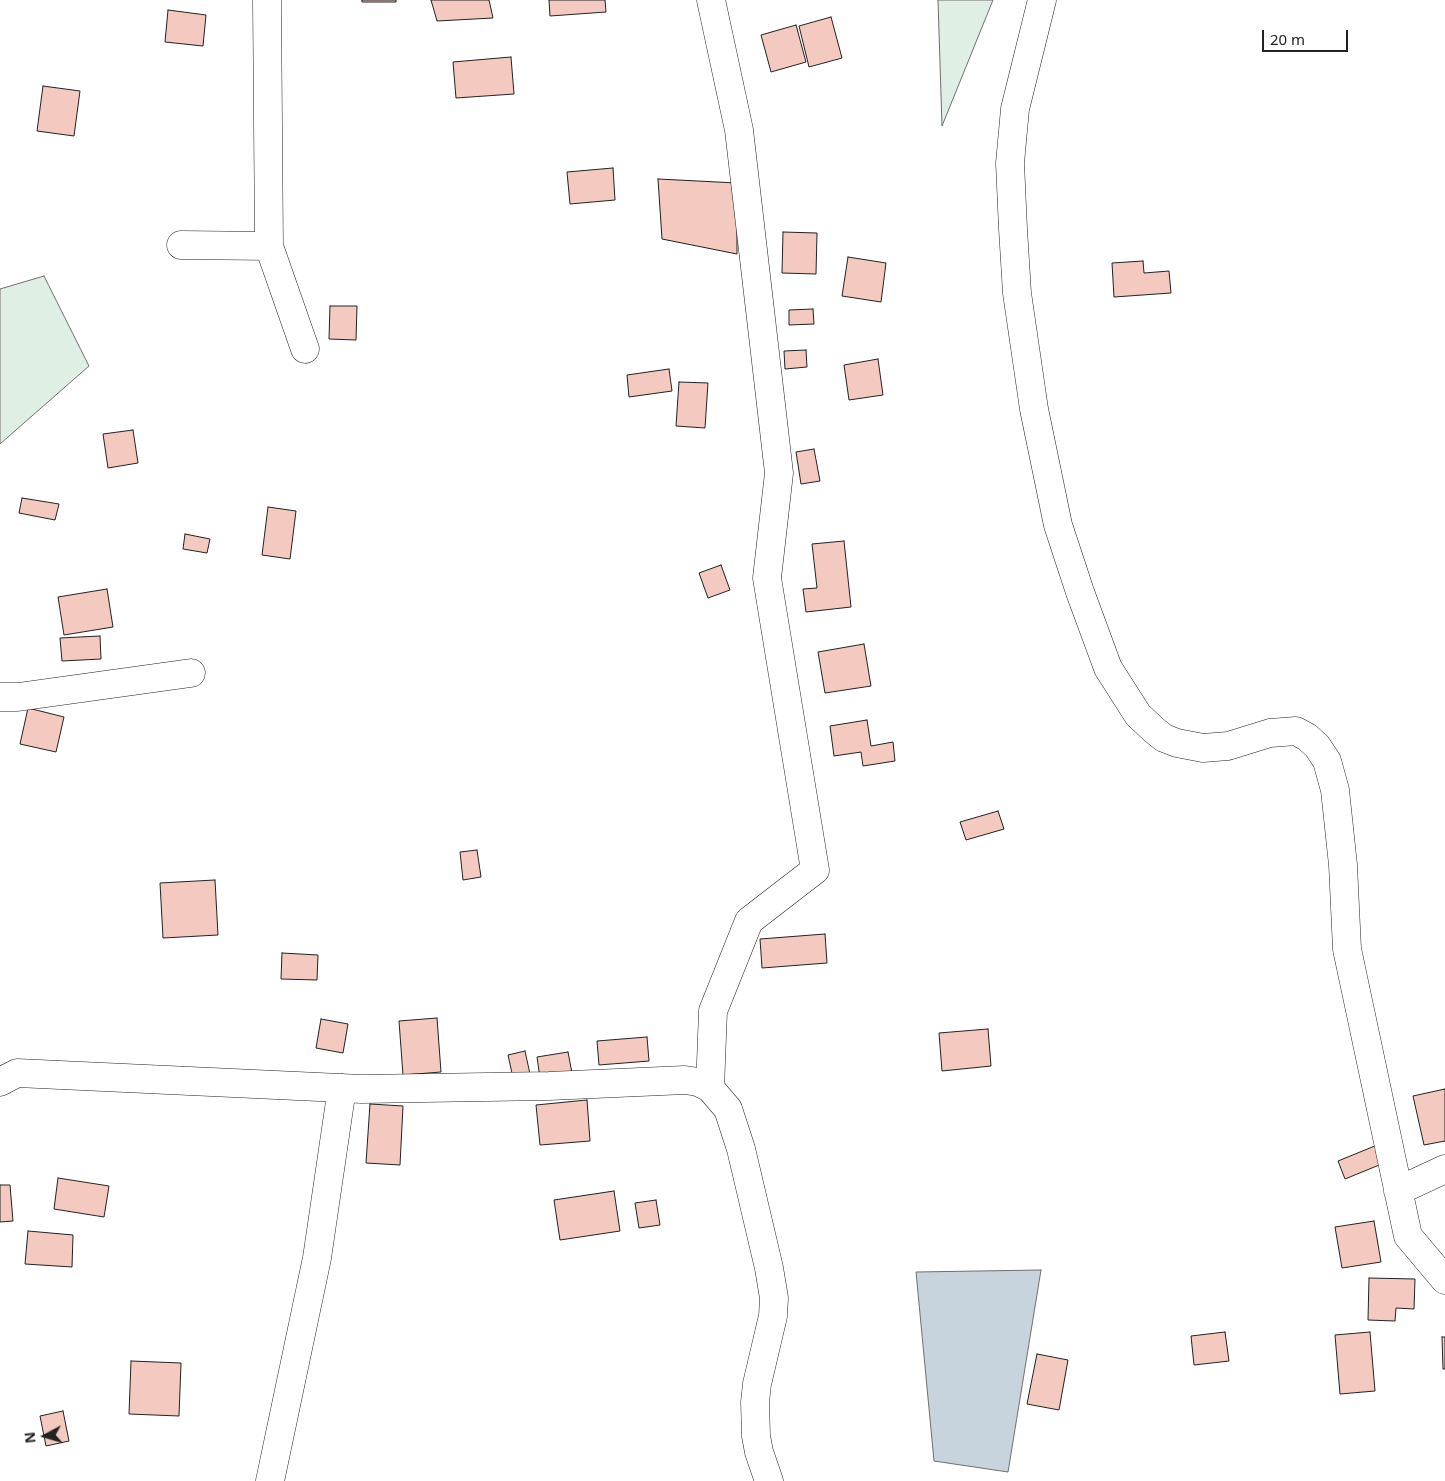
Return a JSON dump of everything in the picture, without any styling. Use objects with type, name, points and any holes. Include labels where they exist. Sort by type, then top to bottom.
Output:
[{"type":"street","points":[[267,0],[269,246],[305,349]]},
{"type":"street","points":[[710,1088],[713,1011],[749,921],[815,870],[767,578],[779,473],[739,130],[711,0]]},
{"type":"street","points":[[1042,0],[1015,109],[1011,172],[1012,229],[1017,293],[1034,409],[1058,526],[1108,668],[1138,715],[1154,730],[1164,738],[1177,743],[1203,748],[1228,746],[1270,733],[1296,731],[1307,737],[1317,746],[1327,760],[1335,790],[1343,864],[1347,949],[1408,1236],[1445,1280]]},
{"type":"street","points":[[181,245],[269,246]]},
{"type":"street","points":[[0,697],[18,697],[191,672]]},
{"type":"street","points":[[0,1082],[17,1074],[362,1089],[539,1086],[685,1080],[698,1082],[710,1088],[728,1109],[741,1149],[769,1268],[774,1298],[773,1316],[757,1384],[755,1402],[756,1436],[759,1452],[769,1481]]},
{"type":"street","points":[[270,1481],[317,1258],[342,1088]]},
{"type":"street","points":[[1398,1191],[1445,1169]]},
{"type":"green space","points":[[938,0],[993,0],[942,126]]},
{"type":"green space","points":[[44,276],[89,366],[0,444],[0,289]]},
{"type":"shaded area","points":[[1041,1270],[1008,1472],[934,1461],[916,1272]]},
{"type":"building","points":[[362,0],[396,0],[396,2],[362,2]]},
{"type":"building","points":[[431,0],[489,0],[493,18],[437,21]]},
{"type":"building","points":[[549,0],[605,0],[606,12],[550,16]]},
{"type":"building","points":[[168,10],[206,15],[203,46],[165,42]]},
{"type":"building","points":[[831,17],[842,58],[809,67],[799,26]]},
{"type":"building","points":[[796,25],[806,62],[771,72],[761,35]]},
{"type":"building","points":[[511,57],[514,94],[456,98],[453,62]]},
{"type":"building","points":[[43,86],[80,91],[74,136],[37,131]]},
{"type":"building","points":[[613,168],[615,200],[570,204],[567,172]]},
{"type":"building","points":[[658,179],[737,183],[737,254],[662,239]]},
{"type":"building","points":[[783,232],[817,233],[816,274],[782,273]]},
{"type":"building","points":[[848,257],[886,263],[881,302],[842,296]]},
{"type":"building","points":[[1143,261],[1144,273],[1169,271],[1171,293],[1114,297],[1112,263]]},
{"type":"building","points":[[330,306],[357,306],[356,340],[329,339]]},
{"type":"building","points":[[813,309],[814,324],[789,325],[789,310]]},
{"type":"building","points":[[806,350],[807,367],[785,369],[784,351]]},
{"type":"building","points":[[878,359],[883,395],[849,400],[844,365]]},
{"type":"building","points":[[669,369],[672,391],[629,397],[627,375]]},
{"type":"building","points":[[679,382],[708,383],[705,428],[676,426]]},
{"type":"building","points":[[133,430],[138,463],[108,468],[103,434]]},
{"type":"building","points":[[814,449],[820,481],[801,484],[796,452]]},
{"type":"building","points":[[22,498],[59,504],[55,520],[19,513]]},
{"type":"building","points":[[268,507],[296,511],[290,559],[262,555]]},
{"type":"building","points":[[185,534],[210,539],[207,553],[183,549]]},
{"type":"building","points":[[844,541],[851,607],[806,612],[803,589],[817,588],[812,544]]},
{"type":"building","points":[[721,565],[730,590],[708,598],[699,573]]},
{"type":"building","points":[[107,589],[113,627],[64,635],[58,597]]},
{"type":"building","points":[[100,636],[101,659],[62,661],[60,638]]},
{"type":"building","points":[[864,644],[871,686],[825,693],[818,652]]},
{"type":"building","points":[[28,708],[64,717],[56,752],[20,744]]},
{"type":"building","points":[[867,720],[871,746],[893,742],[895,761],[863,766],[861,752],[834,756],[830,726]]},
{"type":"building","points":[[998,811],[1004,829],[966,840],[960,822]]},
{"type":"building","points":[[477,850],[481,877],[463,880],[460,852]]},
{"type":"building","points":[[215,880],[218,935],[163,938],[160,883]]},
{"type":"building","points":[[825,934],[827,963],[762,968],[760,939]]},
{"type":"building","points":[[282,953],[318,955],[317,980],[281,979]]},
{"type":"building","points":[[437,1018],[441,1072],[403,1075],[399,1021]]},
{"type":"building","points":[[321,1019],[348,1024],[343,1053],[316,1048]]},
{"type":"building","points":[[988,1029],[991,1066],[942,1071],[939,1033]]},
{"type":"building","points":[[647,1037],[649,1061],[599,1065],[597,1041]]},
{"type":"building","points":[[525,1051],[530,1074],[513,1078],[508,1055]]},
{"type":"building","points":[[568,1052],[572,1073],[540,1078],[537,1057]]},
{"type":"building","points":[[1445,1089],[1445,1141],[1424,1145],[1413,1096]]},
{"type":"building","points":[[587,1100],[590,1141],[540,1145],[536,1105]]},
{"type":"building","points":[[370,1104],[403,1106],[400,1165],[366,1163]]},
{"type":"building","points":[[1382,1143],[1389,1161],[1345,1179],[1338,1161]]},
{"type":"building","points":[[58,1178],[109,1186],[104,1217],[54,1209]]},
{"type":"building","points":[[0,1185],[10,1185],[13,1221],[0,1222]]},
{"type":"building","points":[[614,1191],[620,1231],[560,1240],[554,1200]]},
{"type":"building","points":[[656,1200],[660,1225],[639,1228],[635,1203]]},
{"type":"building","points":[[1374,1221],[1381,1262],[1342,1268],[1335,1227]]},
{"type":"building","points":[[28,1231],[73,1235],[72,1267],[25,1264]]},
{"type":"building","points":[[1369,1278],[1415,1279],[1414,1309],[1396,1308],[1395,1321],[1368,1320]]},
{"type":"building","points":[[1225,1332],[1229,1361],[1194,1365],[1191,1336]]},
{"type":"building","points":[[1370,1332],[1375,1391],[1340,1394],[1335,1335]]},
{"type":"building","points":[[1442,1337],[1445,1337],[1445,1369],[1443,1369]]},
{"type":"building","points":[[1037,1354],[1068,1360],[1059,1410],[1027,1404]]},
{"type":"building","points":[[131,1361],[181,1363],[179,1416],[129,1414]]},
{"type":"building","points":[[63,1411],[69,1441],[46,1446],[40,1416]]}]
